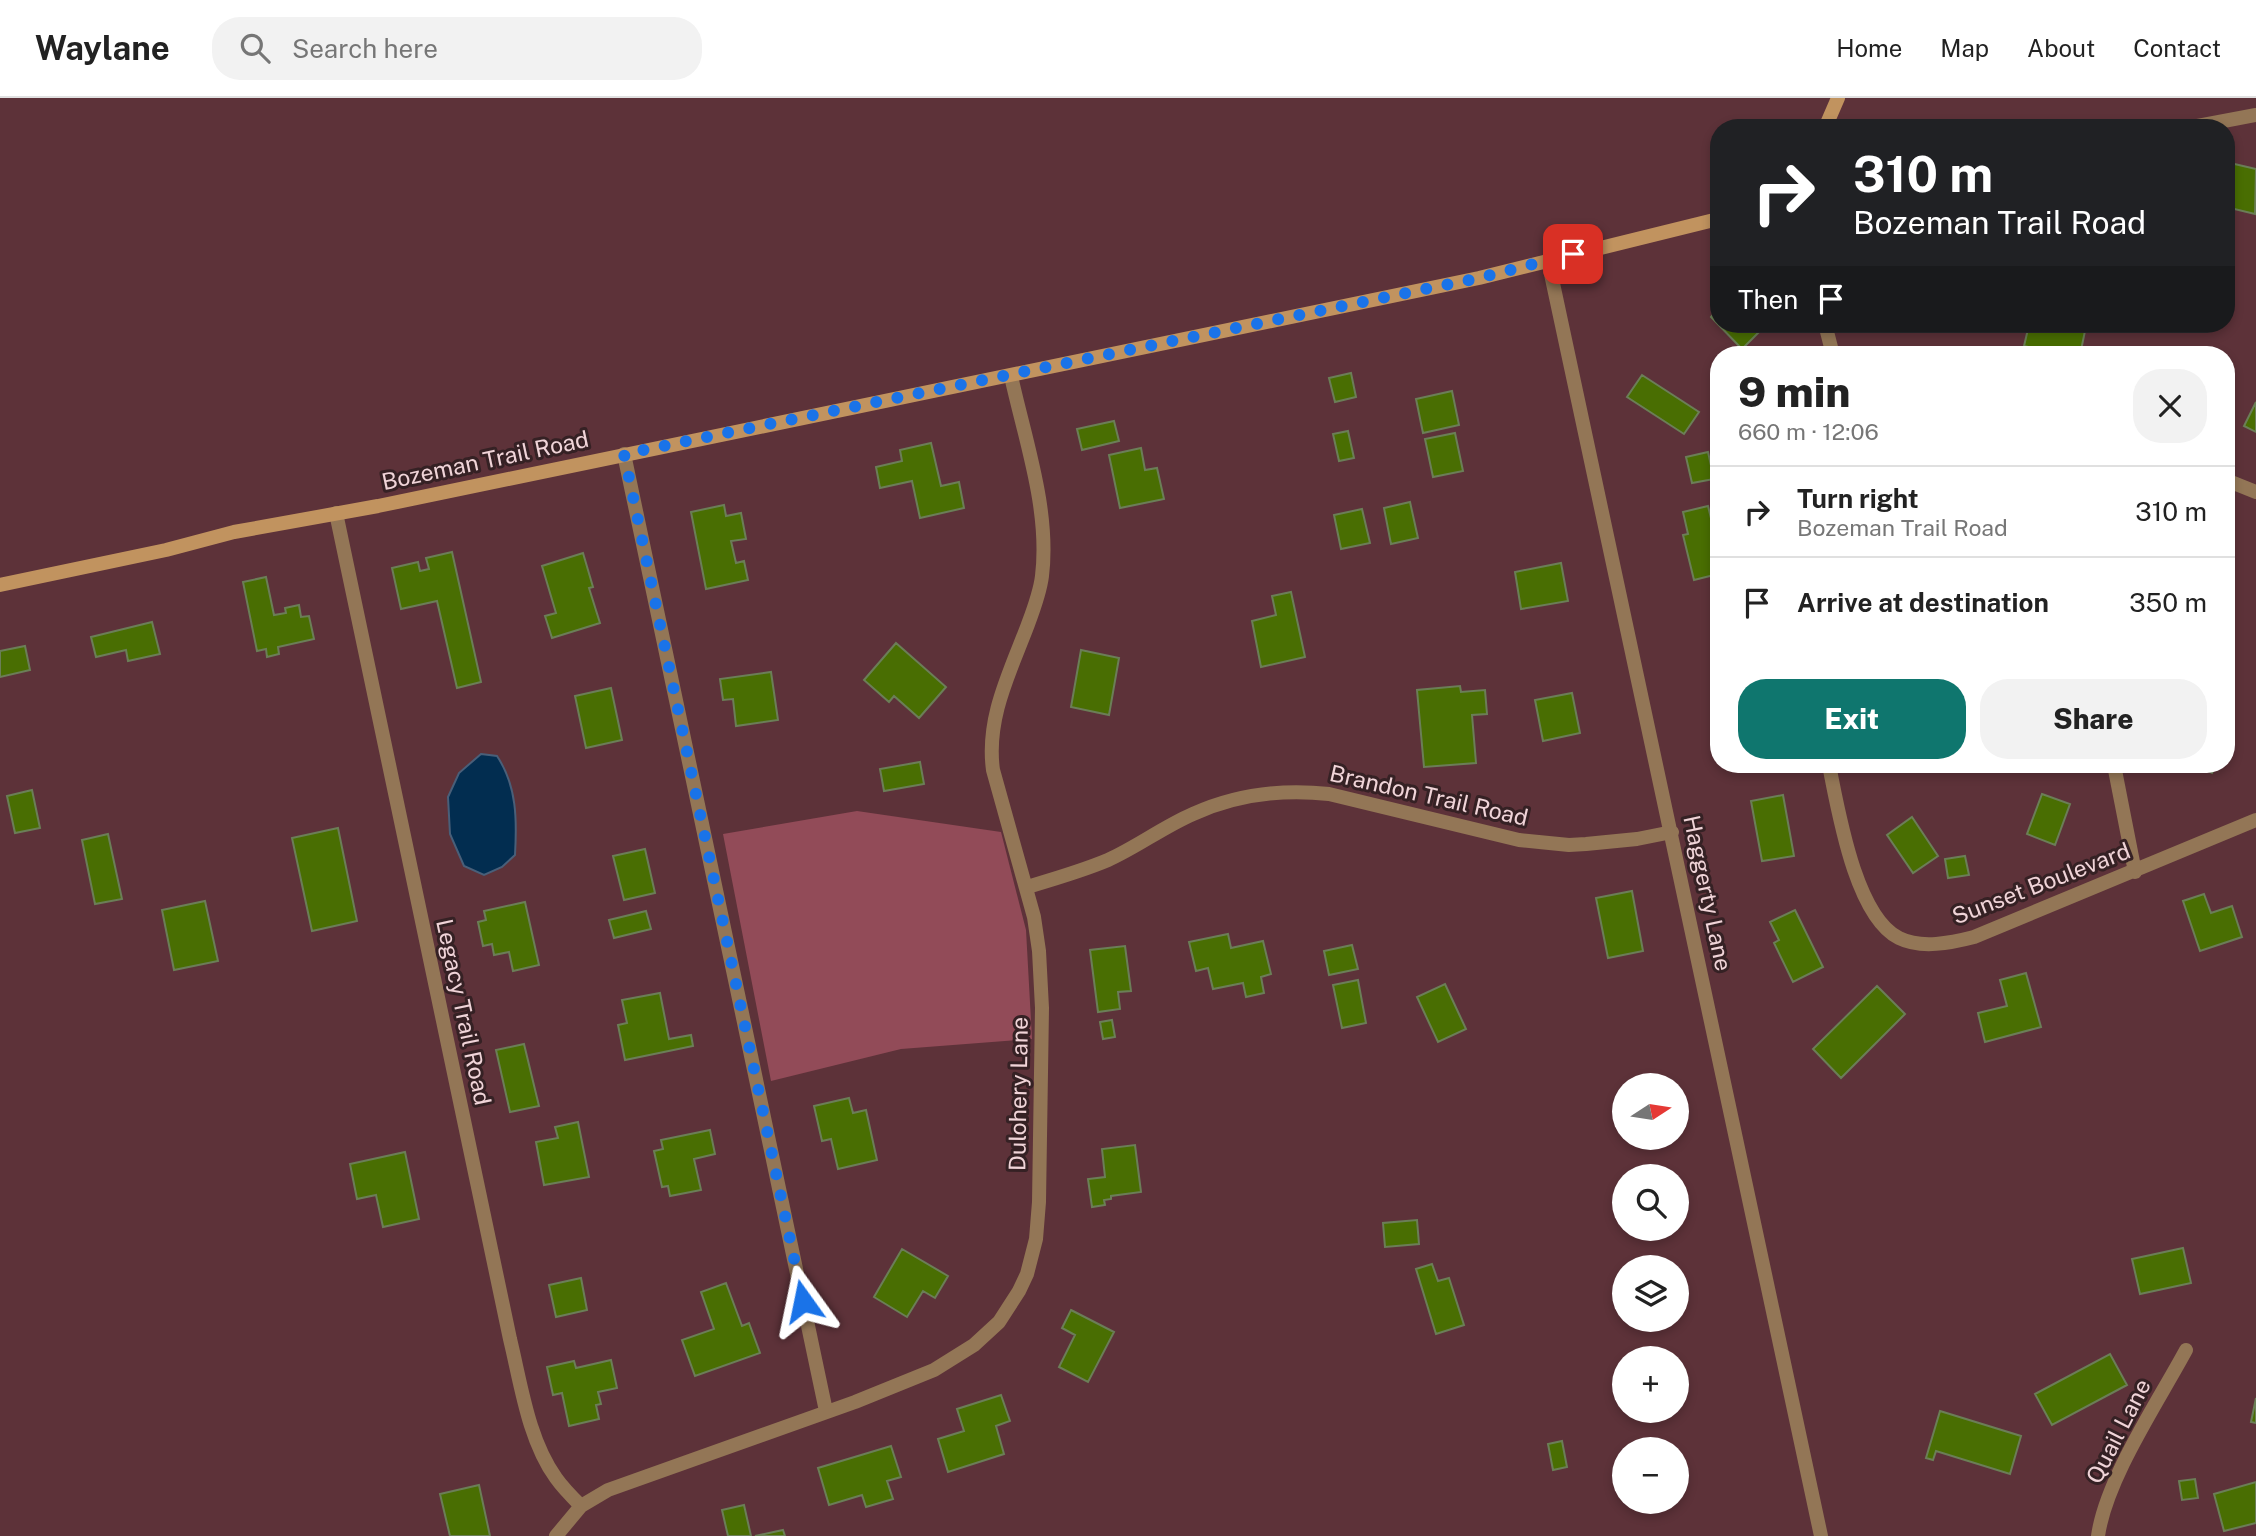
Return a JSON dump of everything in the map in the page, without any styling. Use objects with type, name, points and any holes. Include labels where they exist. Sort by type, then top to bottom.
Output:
[{"type":"street","points":[[1829,119],[1838,98]]},
{"type":"street","points":[[2235,119],[2256,115]]},
{"type":"street","name":"Bozeman Trail Road","points":[[0,585],[166,550],[234,532],[1011,376],[1479,278],[1710,221]]},
{"type":"street","name":"Haggerty Lane","points":[[1548,260],[1821,1536]]},
{"type":"street","name":"Dulohery Lane","points":[[556,1536],[580,1506],[608,1490],[934,1370],[961,1355],[999,1322],[1027,1274],[1036,1239],[1039,1202],[1042,1008],[1040,951],[1027,887],[993,771],[990,751],[999,700],[1034,609],[1042,577],[1041,515],[1011,376]]},
{"type":"street","points":[[624,454],[826,1410]]},
{"type":"street","points":[[2235,484],[2256,492]]},
{"type":"street","name":"Legacy Trail Road","points":[[336,513],[510,1339],[528,1413],[540,1448],[555,1476],[580,1506]]},
{"type":"street","name":"Sunset Boulevard","points":[[1831,773],[1854,871],[1868,902],[1882,924],[1893,935],[1907,941],[1933,944],[1974,937],[2256,820]]},
{"type":"street","points":[[2116,773],[2135,872]]},
{"type":"street","name":"Brandon Trail Road","points":[[1027,887],[1108,860],[1194,813],[1266,793],[1306,791],[1329,794],[1519,840],[1569,845],[1637,839],[1672,832]]},
{"type":"street","name":"Quail Lane","points":[[2098,1536],[2104,1511],[2123,1464],[2186,1350]]},
{"type":"shaded area","points":[[857,811],[1001,832],[1026,930],[1032,1039],[901,1049],[771,1081],[723,834]]},
{"type":"water","points":[[481,754],[497,756],[504,767],[512,791],[516,829],[515,855],[502,867],[484,875],[464,866],[450,834],[448,797],[459,773]]},
{"type":"building","points":[[2235,164],[2256,169],[2255,214],[2235,209]]},
{"type":"building","points":[[1726,333],[1758,333],[1745,346],[1739,346]]},
{"type":"building","points":[[2027,333],[2085,333],[2082,346],[2024,346]]},
{"type":"building","points":[[1351,373],[1356,397],[1335,402],[1329,378]]},
{"type":"building","points":[[1642,375],[1699,412],[1684,434],[1627,397]]},
{"type":"building","points":[[1452,391],[1459,425],[1423,433],[1416,399]]},
{"type":"building","points":[[2256,402],[2256,432],[2244,426]]},
{"type":"building","points":[[1114,421],[1119,441],[1082,450],[1077,429]]},
{"type":"building","points":[[1348,431],[1354,458],[1339,461],[1333,434]]},
{"type":"building","points":[[1455,433],[1463,471],[1433,477],[1425,439]]},
{"type":"building","points":[[931,443],[941,486],[959,482],[964,508],[920,518],[912,481],[880,488],[876,467],[902,461],[900,450]]},
{"type":"building","points":[[1141,448],[1145,470],[1157,468],[1164,499],[1120,508],[1109,455]]},
{"type":"building","points":[[1708,452],[1710,480],[1692,483],[1686,457]]},
{"type":"building","points":[[1410,502],[1418,538],[1391,544],[1384,508]]},
{"type":"building","points":[[724,505],[726,516],[741,513],[746,539],[731,541],[736,563],[744,561],[748,580],[706,589],[691,512]]},
{"type":"building","points":[[1708,506],[1710,576],[1694,580],[1683,535],[1688,534],[1683,512]]},
{"type":"building","points":[[1362,509],[1370,543],[1341,549],[1334,515]]},
{"type":"building","points":[[452,552],[481,682],[457,688],[437,601],[401,609],[392,568],[418,562],[420,571],[429,569],[426,558]]},
{"type":"building","points":[[583,553],[593,587],[589,588],[600,623],[552,638],[545,616],[556,613],[542,566]]},
{"type":"building","points":[[1561,563],[1568,601],[1521,609],[1515,572]]},
{"type":"building","points":[[266,577],[274,615],[286,613],[285,608],[299,605],[301,617],[309,616],[314,639],[278,647],[279,654],[267,657],[266,649],[257,651],[243,582]]},
{"type":"building","points":[[1291,592],[1305,657],[1261,667],[1252,621],[1276,615],[1272,596]]},
{"type":"building","points":[[152,622],[160,654],[128,661],[126,650],[96,657],[91,637]]},
{"type":"building","points":[[896,643],[946,687],[919,718],[894,696],[889,702],[864,680]]},
{"type":"building","points":[[25,646],[30,670],[0,677],[0,651]]},
{"type":"building","points":[[1081,650],[1119,658],[1109,715],[1071,707]]},
{"type":"building","points":[[771,672],[778,720],[736,726],[733,699],[723,700],[720,679]]},
{"type":"building","points":[[1460,686],[1461,692],[1485,690],[1487,714],[1472,715],[1476,763],[1424,767],[1417,690]]},
{"type":"building","points":[[611,688],[622,740],[586,748],[575,696]]},
{"type":"building","points":[[1572,693],[1580,733],[1543,741],[1535,700]]},
{"type":"building","points":[[920,762],[924,784],[884,791],[880,769]]},
{"type":"building","points":[[32,790],[40,828],[15,833],[7,796]]},
{"type":"building","points":[[2042,794],[2070,804],[2055,845],[2027,834]]},
{"type":"building","points":[[1783,795],[1794,856],[1762,861],[1751,801]]},
{"type":"building","points":[[1912,817],[1938,856],[1913,873],[1887,835]]},
{"type":"building","points":[[338,828],[357,921],[312,931],[292,838]]},
{"type":"building","points":[[108,834],[122,899],[95,904],[82,840]]},
{"type":"building","points":[[645,849],[655,893],[624,900],[613,856]]},
{"type":"building","points":[[1965,856],[1969,875],[1948,878],[1945,859]]},
{"type":"building","points":[[1632,891],[1643,951],[1608,958],[1596,898]]},
{"type":"building","points":[[2204,894],[2211,913],[2232,906],[2242,937],[2200,951],[2183,901]]},
{"type":"building","points":[[205,901],[218,961],[174,970],[162,910]]},
{"type":"building","points":[[525,902],[539,965],[513,971],[509,952],[494,955],[492,944],[483,946],[478,922],[486,920],[484,911]]},
{"type":"building","points":[[1795,910],[1823,967],[1793,982],[1774,943],[1779,940],[1770,922]]},
{"type":"building","points":[[646,911],[651,929],[614,938],[609,920]]},
{"type":"building","points":[[1228,934],[1231,948],[1263,941],[1271,974],[1261,977],[1264,993],[1246,997],[1243,983],[1213,989],[1208,968],[1196,971],[1189,942]]},
{"type":"building","points":[[1352,945],[1358,969],[1329,975],[1324,951]]},
{"type":"building","points":[[1125,946],[1131,991],[1118,992],[1120,1009],[1098,1012],[1090,950]]},
{"type":"building","points":[[2026,973],[2041,1027],[1985,1042],[1978,1013],[2007,1006],[2000,980]]},
{"type":"building","points":[[1358,980],[1366,1023],[1342,1028],[1333,985]]},
{"type":"building","points":[[1445,984],[1466,1029],[1438,1042],[1417,997]]},
{"type":"building","points":[[1877,986],[1905,1014],[1841,1078],[1813,1049]]},
{"type":"building","points":[[660,993],[669,1039],[691,1035],[693,1046],[625,1060],[618,1025],[627,1023],[622,1000]]},
{"type":"building","points":[[1112,1020],[1115,1037],[1103,1039],[1100,1022]]},
{"type":"building","points":[[524,1044],[539,1106],[510,1112],[496,1050]]},
{"type":"building","points":[[849,1098],[853,1113],[866,1110],[877,1160],[838,1169],[831,1139],[822,1141],[814,1106]]},
{"type":"building","points":[[578,1122],[589,1177],[544,1185],[536,1142],[558,1138],[555,1127]]},
{"type":"building","points":[[710,1130],[715,1154],[694,1159],[701,1190],[670,1196],[668,1186],[662,1187],[654,1151],[663,1149],[661,1140]]},
{"type":"building","points":[[1135,1145],[1141,1192],[1111,1196],[1111,1199],[1104,1200],[1105,1205],[1092,1207],[1088,1179],[1105,1177],[1102,1149]]},
{"type":"building","points":[[405,1152],[419,1219],[383,1227],[376,1195],[357,1199],[350,1164]]},
{"type":"building","points":[[1417,1220],[1419,1244],[1385,1247],[1383,1223]]},
{"type":"building","points":[[2183,1248],[2191,1283],[2140,1294],[2132,1259]]},
{"type":"building","points":[[902,1249],[948,1276],[935,1298],[923,1291],[907,1317],[874,1297]]},
{"type":"building","points":[[1432,1264],[1438,1281],[1449,1278],[1464,1325],[1436,1334],[1416,1269]]},
{"type":"building","points":[[581,1278],[587,1310],[556,1317],[549,1285]]},
{"type":"building","points":[[726,1283],[742,1326],[749,1323],[760,1353],[695,1376],[682,1340],[714,1329],[701,1292]]},
{"type":"building","points":[[1071,1310],[1114,1332],[1088,1382],[1059,1367],[1075,1335],[1062,1328]]},
{"type":"building","points":[[2110,1354],[2127,1385],[2052,1425],[2035,1394]]},
{"type":"building","points":[[611,1360],[617,1388],[598,1392],[601,1404],[596,1405],[599,1419],[569,1426],[562,1393],[553,1395],[547,1367],[574,1361],[576,1368]]},
{"type":"building","points":[[1001,1395],[1010,1421],[996,1426],[1004,1454],[948,1472],[938,1439],[964,1431],[957,1409]]},
{"type":"building","points":[[2256,1398],[2256,1423],[2251,1422]]},
{"type":"building","points":[[1940,1411],[2021,1436],[2010,1474],[1936,1451],[1933,1460],[1926,1458]]},
{"type":"building","points":[[1562,1441],[1567,1467],[1553,1470],[1548,1444]]},
{"type":"building","points":[[891,1446],[901,1477],[887,1481],[893,1499],[866,1507],[862,1495],[829,1505],[818,1468]]},
{"type":"building","points":[[2195,1479],[2198,1498],[2182,1500],[2179,1481]]},
{"type":"building","points":[[2256,1482],[2256,1523],[2224,1531],[2214,1494]]},
{"type":"building","points":[[479,1485],[490,1536],[450,1536],[440,1494]]},
{"type":"building","points":[[744,1505],[751,1536],[728,1536],[722,1510]]},
{"type":"building","points":[[783,1530],[785,1536],[755,1536]]},
{"type":"route","points":[[803,1301],[624,454],[1479,278],[1573,254]]}]
